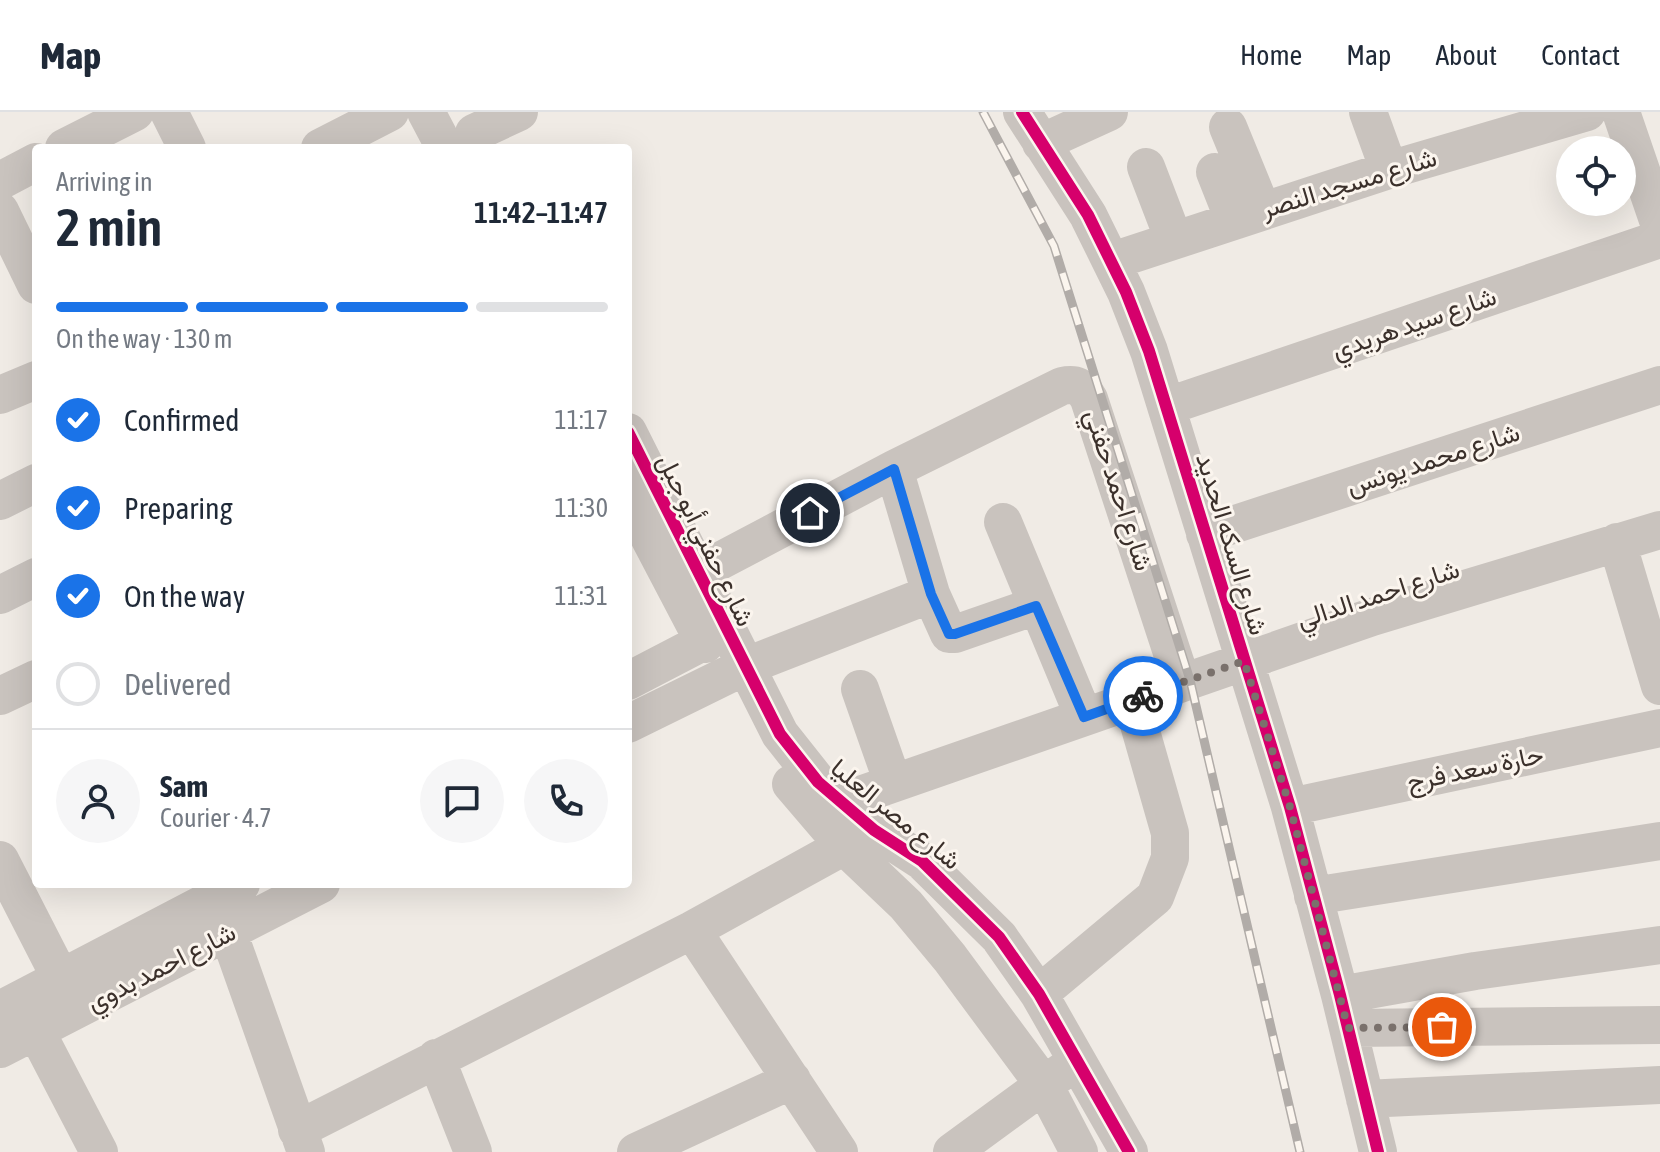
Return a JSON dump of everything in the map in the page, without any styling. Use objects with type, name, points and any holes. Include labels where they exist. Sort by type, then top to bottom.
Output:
[{"type":"street","points":[[79,136],[135,112]]},
{"type":"street","points":[[169,112],[185,144]]},
{"type":"street","points":[[328,144],[390,112]]},
{"type":"street","points":[[426,112],[466,135],[519,112]]},
{"type":"street","points":[[1031,128],[1109,112]]},
{"type":"street","points":[[1368,112],[1389,170]]},
{"type":"street","name":"شارع مسجد النصر","points":[[1112,261],[1389,170],[1506,123],[1587,112]]},
{"type":"street","points":[[1621,112],[1660,226]]},
{"type":"street","points":[[1228,127],[1248,215]]},
{"type":"street","name":"شارع السكه الحديد","points":[[1031,128],[1088,215],[1112,261],[1168,406],[1290,807],[1378,1152]]},
{"type":"street","points":[[0,181],[32,164]]},
{"type":"street","points":[[1146,167],[1174,240]]},
{"type":"street","points":[[1215,172],[1248,215]]},
{"type":"street","points":[[0,211],[32,277]]},
{"type":"street","name":"شارع سيد هريدي","points":[[1168,406],[1660,239]]},
{"type":"street","points":[[0,395],[32,382]]},
{"type":"street","name":"شارع احمد حفني","points":[[699,572],[894,469],[1062,386],[1074,384],[1084,389],[1182,683]]},
{"type":"street","name":"شارع محمد يونس","points":[[1205,534],[1660,385]]},
{"type":"street","name":"شارع حفني أبو جبل","points":[[632,440],[699,572],[715,636]]},
{"type":"street","points":[[894,469],[931,594],[952,635],[1036,606]]},
{"type":"street","points":[[0,501],[32,485]]},
{"type":"street","name":"شارع حفني أبو جبل","points":[[632,503],[715,636],[733,672]]},
{"type":"street","points":[[1003,522],[1084,717]]},
{"type":"street","name":"شارع احمد الدالي","points":[[840,802],[1372,617],[1660,530]]},
{"type":"street","points":[[1617,542],[1660,686]]},
{"type":"street","points":[[0,595],[32,579]]},
{"type":"street","points":[[632,722],[733,672],[931,594]]},
{"type":"street","points":[[632,679],[715,636]]},
{"type":"street","name":"شارع مصر العليا","points":[[733,672],[818,782],[840,802],[859,838],[906,905],[950,958],[1044,1085],[1079,1152]]},
{"type":"street","name":"شارع مصر العليا","points":[[733,672],[767,755],[859,838],[922,861],[964,899],[999,937],[1039,994],[1079,1060],[1129,1152]]},
{"type":"street","points":[[0,696],[32,681]]},
{"type":"street","points":[[860,689],[893,783]]},
{"type":"street","points":[[1039,994],[1155,897],[1170,858],[1170,833],[1132,700]]},
{"type":"street","name":"حارة سعد فرج","points":[[1290,807],[1660,728]]},
{"type":"street","points":[[228,904],[301,1141],[436,1058],[692,930],[859,838]]},
{"type":"street","points":[[1313,896],[1660,841]]},
{"type":"street","points":[[0,860],[61,979]]},
{"type":"street","name":"شارع احمد بدوي","points":[[0,1010],[228,904],[302,888]]},
{"type":"street","name":"شارع احمد بدوي","points":[[0,1049],[36,1031],[228,904]]},
{"type":"street","points":[[692,930],[839,1152]]},
{"type":"street","points":[[1344,1012],[1490,969],[1660,945]]},
{"type":"street","points":[[1344,1012],[1660,1025]]},
{"type":"street","points":[[36,1031],[99,1152]]},
{"type":"street","points":[[436,1058],[473,1152]]},
{"type":"street","points":[[952,1152],[1079,1060]]},
{"type":"street","points":[[636,1152],[792,1080]]},
{"type":"street","points":[[1365,1099],[1660,1085]]},
{"type":"railway","points":[[983,112],[1054,246],[1190,680],[1300,1152]]},
{"type":"cycle path","points":[[1022,112],[1088,215],[1126,292],[1149,351],[1290,807],[1378,1152]]},
{"type":"cycle path","points":[[632,440],[780,734],[818,782],[874,830],[922,861],[999,937],[1039,994],[1129,1152]]},
{"type":"way so far","points":[[1143,696],[1244,661],[1290,807],[1348,1028],[1442,1027]]},
{"type":"route","points":[[810,513],[894,469],[931,594],[949,634],[1036,606],[1084,717],[1143,696]]}]
